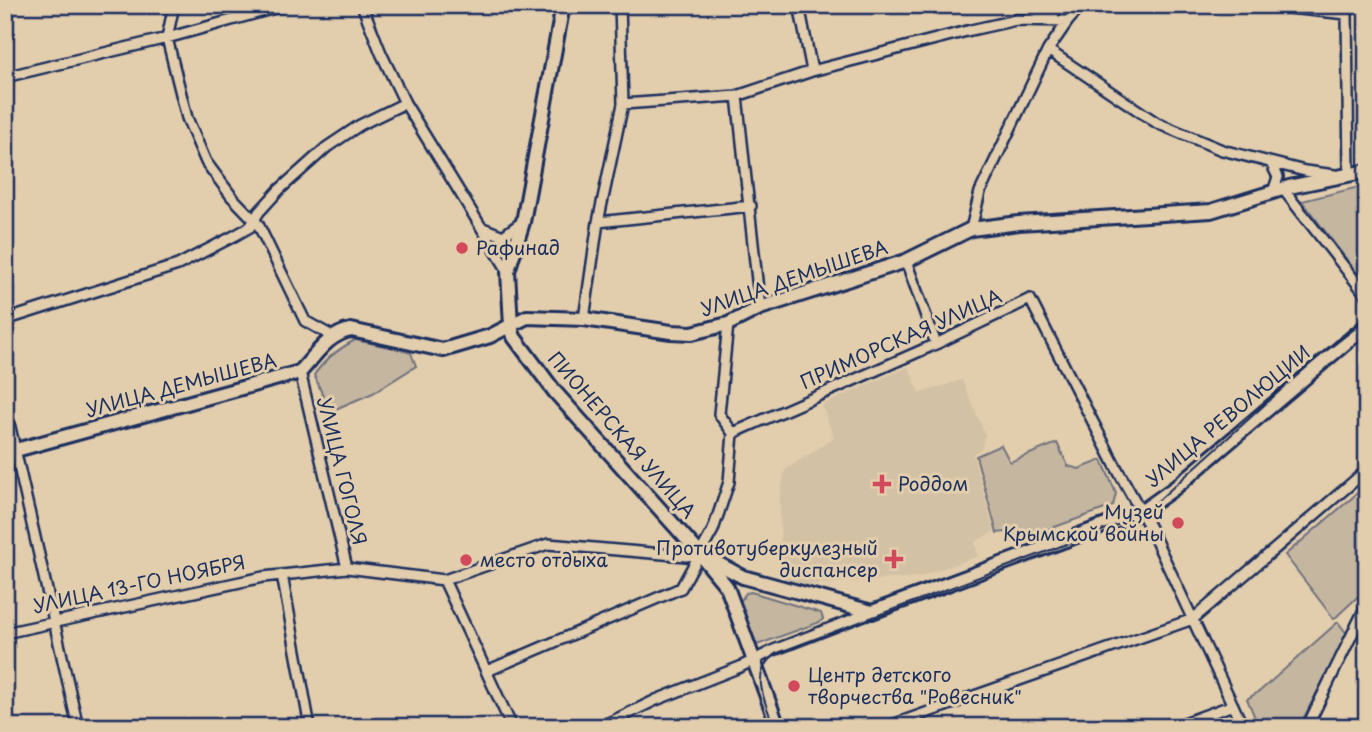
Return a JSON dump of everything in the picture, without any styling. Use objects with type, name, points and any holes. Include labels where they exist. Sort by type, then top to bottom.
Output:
[{"type":"street","points":[[174,5],[167,38],[187,118],[206,162],[254,221],[305,321],[332,337]]},
{"type":"street","points":[[5,77],[167,38],[286,5]]},
{"type":"street","name":"ПИОНЕРСКАЯ УЛИЦА","points":[[362,5],[405,103],[508,271],[514,337],[555,392],[727,587],[778,727]]},
{"type":"street","points":[[369,19],[372,5]]},
{"type":"street","points":[[508,271],[523,222],[563,5]]},
{"type":"street","points":[[584,319],[598,222],[623,104],[620,5]]},
{"type":"street","points":[[799,5],[812,71]]},
{"type":"street","points":[[1015,5],[1068,21]]},
{"type":"street","points":[[971,229],[980,192],[1048,50],[1082,5]]},
{"type":"street","points":[[1048,50],[1157,123],[1222,150],[1306,171],[1346,175],[1348,9],[1260,5]]},
{"type":"street","points":[[623,104],[737,96],[812,71],[1016,20],[1068,21]]},
{"type":"street","points":[[737,96],[760,308]]},
{"type":"street","points":[[5,320],[178,265],[250,227],[279,191],[327,146],[360,125],[405,103]]},
{"type":"street","points":[[1271,163],[1278,177],[1278,190],[1367,296]]},
{"type":"street","name":"УЛИЦА ДЕМЫШЕВА","points":[[11,452],[300,372],[332,337],[351,330],[443,350],[490,336],[527,317],[584,319],[692,333],[728,324],[760,308],[906,261],[971,229],[1019,223],[1211,211],[1278,190],[1367,171]]},
{"type":"street","points":[[598,222],[751,206]]},
{"type":"street","points":[[479,225],[491,233],[503,236],[523,222]]},
{"type":"street","points":[[906,261],[936,344]]},
{"type":"street","name":"ПРИМОРСКАЯ УЛИЦА","points":[[733,433],[936,344],[1030,299],[1142,512],[1243,727]]},
{"type":"street","points":[[487,671],[681,588],[713,530],[729,482],[733,433],[719,414],[728,324]]},
{"type":"street","name":"УЛИЦА РЕВОЛЮЦИИ","points":[[600,727],[753,659],[1142,512],[1176,487],[1367,325]]},
{"type":"street","name":"УЛИЦА ГОГОЛЯ","points":[[282,575],[347,568],[300,372]]},
{"type":"street","points":[[5,405],[11,452],[56,621],[78,727]]},
{"type":"street","points":[[886,727],[1193,619],[1367,470]]},
{"type":"street","points":[[347,568],[444,580],[548,544],[686,556],[700,554],[743,578],[872,612]]},
{"type":"street","points":[[282,575],[310,727]]},
{"type":"street","name":"УЛИЦА 13-ГО НОЯБРЯ","points":[[5,633],[282,575]]},
{"type":"street","points":[[727,587],[743,578]]},
{"type":"street","points":[[444,580],[512,727]]},
{"type":"street","points":[[1307,727],[1363,611],[1367,608]]},
{"type":"street","points":[[1173,727],[1233,705]]},
{"type":"shaded area","points":[[1367,185],[1367,286],[1302,201]]},
{"type":"shaded area","points":[[355,340],[411,353],[416,366],[373,393],[333,410],[324,398],[314,375],[332,355]]},
{"type":"shaded area","name":"Роддом","points":[[908,367],[920,393],[962,380],[985,434],[981,449],[973,454],[994,531],[975,542],[978,556],[919,577],[800,585],[781,581],[780,497],[785,470],[834,438],[822,405]]},
{"type":"shaded area","points":[[1057,443],[1068,466],[1079,469],[1102,460],[1116,493],[1113,506],[1019,540],[1015,531],[997,533],[976,456],[1001,445],[1010,462]]},
{"type":"shaded area","points":[[1367,485],[1367,588],[1334,619],[1285,555]]},
{"type":"shaded area","points":[[751,592],[821,613],[823,619],[757,645],[740,602],[746,593]]},
{"type":"shaded area","points":[[1338,622],[1347,634],[1299,727],[1259,727],[1247,699],[1260,691]]},
{"type":"tram line","points":[[774,727],[761,688],[761,679],[767,662],[775,654],[1141,516],[1312,362],[1367,319]]},
{"type":"place","name":"Рафинад","points":[[462,248]]},
{"type":"place","name":"Роддом","points":[[882,484]]},
{"type":"place","name":"Музей Крымской войны","points":[[1178,523]]},
{"type":"place","name":"Противотуберкулезный диспансер","points":[[894,559]]},
{"type":"place","name":"место отдыха","points":[[466,560]]},
{"type":"place","name":"Центр детского творчества \"Ровесник\"","points":[[794,686]]}]
